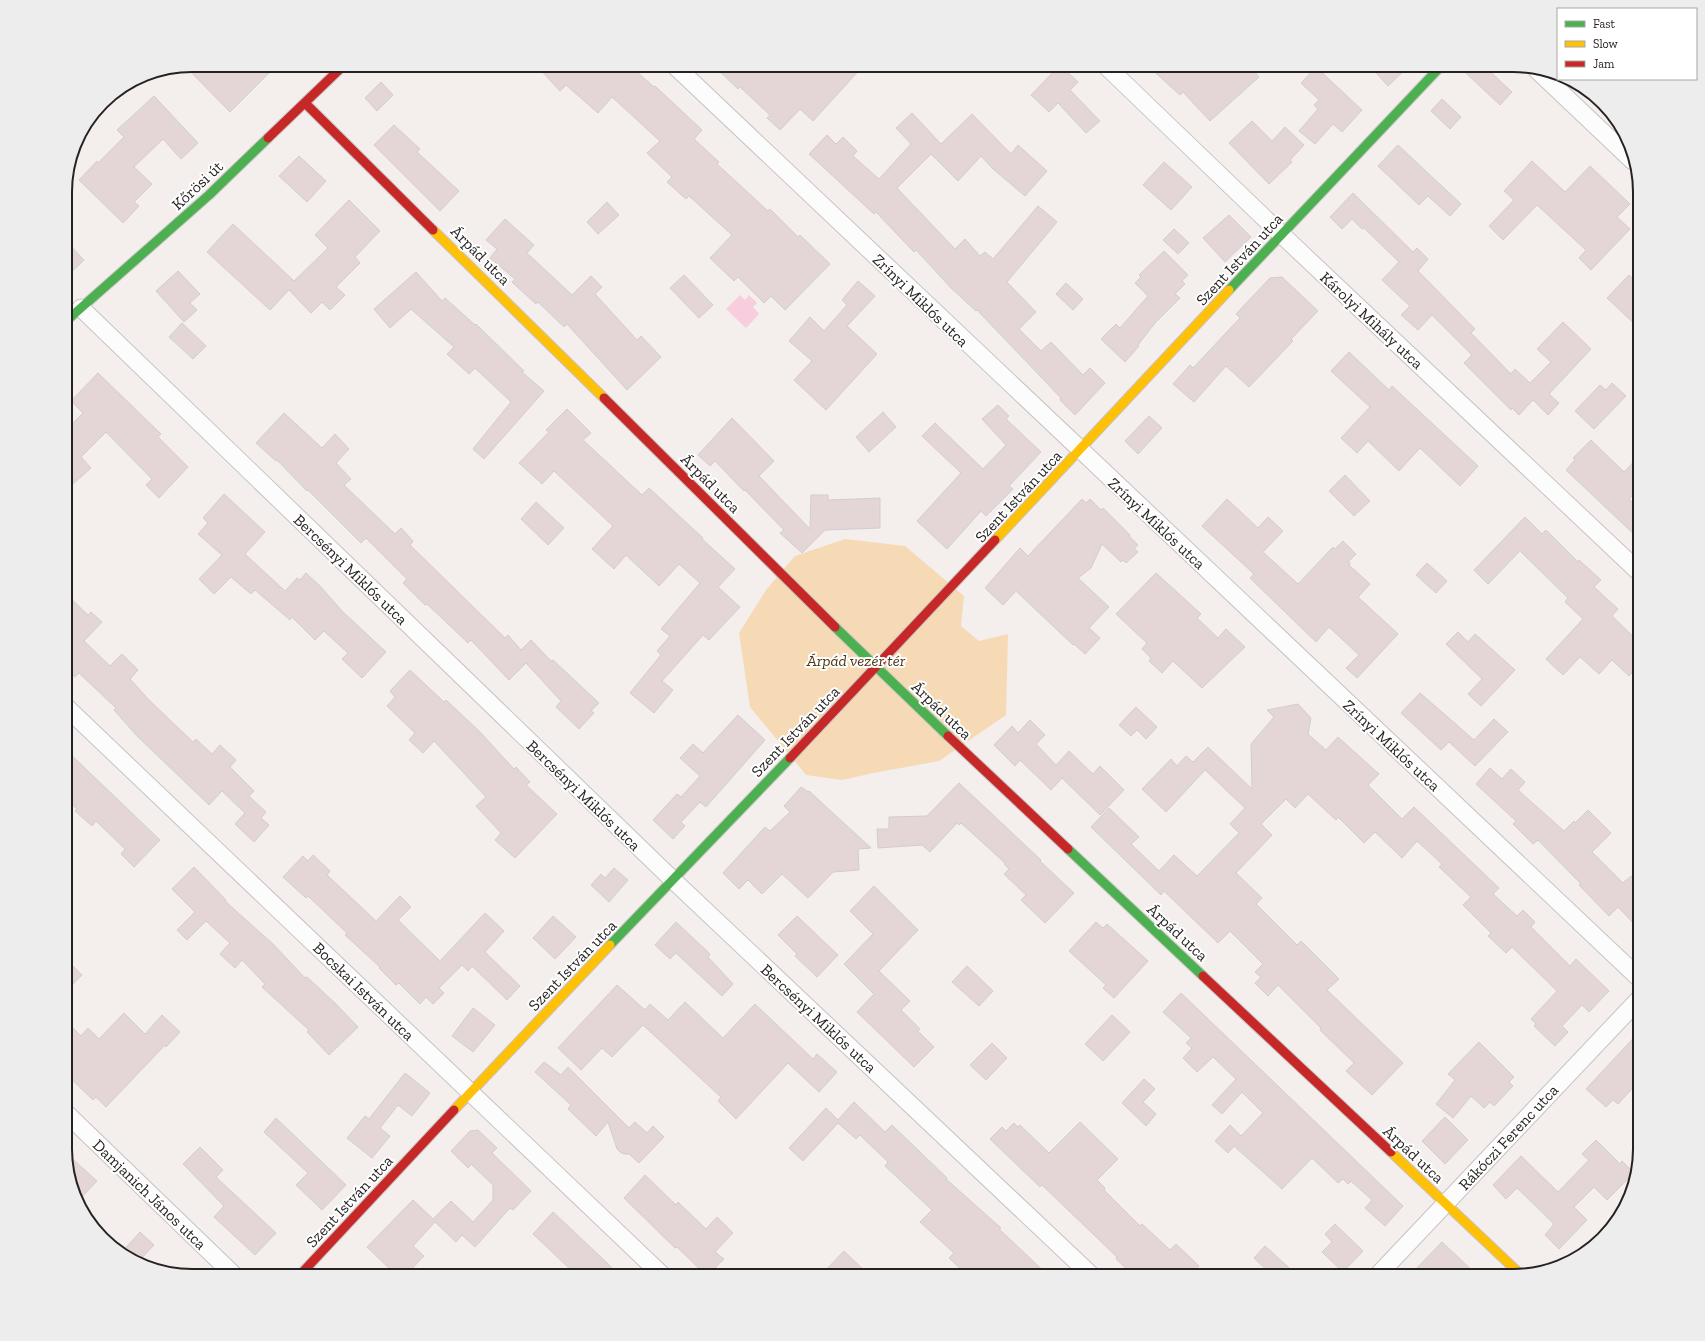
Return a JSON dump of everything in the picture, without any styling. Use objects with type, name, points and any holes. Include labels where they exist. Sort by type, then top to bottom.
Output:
[{"type":"street","name":"Kőrösi út","points":[[72,316],[210,195],[337,72]]},
{"type":"street","name":"Zrínyi Miklós utca","points":[[681,72],[1633,973]]},
{"type":"street","name":"Károlyi Mihály utca","points":[[1112,72],[1633,566]]},
{"type":"street","name":"Szent István utca","points":[[306,1269],[470,1092],[674,881],[876,668],[1435,72]]},
{"type":"street","points":[[1543,76],[1628,156]]},
{"type":"street","name":"Árpád utca","points":[[305,103],[876,668],[1515,1269]]},
{"type":"street","name":"Bercsényi Miklós utca","points":[[81,308],[674,881],[1085,1269]]},
{"type":"street","name":"Bocskai István utca","points":[[72,713],[656,1269]]},
{"type":"street","name":"Rákóczi Ferenc utca","points":[[1384,1269],[1633,1005]]},
{"type":"street","name":"Damjanich János utca","points":[[72,1119],[228,1269]]},
{"type":"green space","name":"Árpád vezér tér","points":[[845,539],[905,546],[964,596],[961,626],[979,641],[1008,634],[1006,715],[939,761],[842,780],[806,775],[750,707],[739,633],[766,590],[795,556]]},
{"type":"shaded area","points":[[740,295],[745,300],[749,295],[757,303],[753,307],[759,314],[746,328],[726,309]]},
{"type":"building","points":[[191,72],[270,72],[230,112]]},
{"type":"building","points":[[542,72],[637,72],[654,87],[655,86],[702,130],[694,139],[719,162],[717,164],[768,211],[770,209],[798,237],[800,235],[830,264],[785,310],[771,296],[764,303],[738,277],[734,281],[710,258],[732,235],[689,196],[686,199],[667,182],[672,177],[647,153],[660,141],[612,97],[598,113],[566,85],[560,91]]},
{"type":"building","points":[[720,72],[858,72],[813,121],[800,109],[780,130],[767,118],[770,115],[740,87],[738,89]]},
{"type":"building","points":[[1053,72],[1067,72],[1078,82],[1070,90],[1100,121],[1086,133],[1058,103],[1049,112],[1031,95]]},
{"type":"building","points":[[1155,72],[1255,72],[1259,77],[1210,121],[1183,92],[1180,95]]},
{"type":"building","points":[[1311,72],[1321,72],[1362,110],[1342,132],[1333,124],[1315,144],[1299,131],[1318,109],[1314,105],[1319,100],[1301,83]]},
{"type":"building","points":[[1375,72],[1403,72],[1388,86]]},
{"type":"building","points":[[1491,72],[1512,92],[1500,105],[1466,73]]},
{"type":"building","points":[[381,82],[393,95],[377,111],[365,98]]},
{"type":"building","points":[[154,96],[198,143],[181,159],[163,139],[134,167],[152,184],[134,202],[139,206],[123,223],[79,180],[97,161],[98,163],[124,137],[117,130]]},
{"type":"building","points":[[1442,99],[1461,117],[1450,129],[1431,111]]},
{"type":"building","points":[[912,113],[941,144],[972,114],[1011,154],[1018,145],[1047,171],[1025,196],[993,169],[981,156],[958,181],[931,154],[897,188],[955,249],[965,239],[980,256],[985,252],[993,259],[1038,206],[1057,222],[1007,282],[1036,312],[1019,329],[1041,351],[1051,342],[1083,375],[1090,368],[1105,383],[1075,415],[1060,400],[1061,398],[977,310],[976,311],[951,288],[916,250],[914,252],[876,212],[874,214],[809,154],[827,135],[836,144],[843,137],[857,151],[853,156],[879,179],[911,144],[896,128]]},
{"type":"building","points":[[1252,121],[1272,141],[1285,127],[1304,145],[1290,160],[1292,162],[1269,184],[1229,143]]},
{"type":"building","points":[[394,125],[420,149],[417,152],[459,191],[440,211],[374,145]]},
{"type":"building","points":[[1398,145],[1461,204],[1450,216],[1428,196],[1419,205],[1378,166]]},
{"type":"building","points":[[299,156],[326,181],[307,202],[279,176]]},
{"type":"building","points":[[1532,161],[1565,192],[1590,166],[1630,204],[1617,217],[1630,229],[1591,270],[1579,258],[1586,250],[1537,205],[1503,240],[1489,226],[1514,200],[1504,191]]},
{"type":"building","points":[[1164,162],[1192,187],[1171,210],[1143,185]]},
{"type":"building","points":[[1353,193],[1413,252],[1417,248],[1428,259],[1418,271],[1475,329],[1471,333],[1511,374],[1515,369],[1530,383],[1551,362],[1537,349],[1563,322],[1591,349],[1549,394],[1559,403],[1548,415],[1533,400],[1519,415],[1512,408],[1511,410],[1464,363],[1472,355],[1432,315],[1418,330],[1401,315],[1410,306],[1382,280],[1399,262],[1364,228],[1362,229],[1352,219],[1342,229],[1330,217]]},
{"type":"building","points":[[349,200],[380,231],[355,257],[360,263],[336,287],[345,295],[330,310],[322,302],[311,313],[289,290],[270,310],[207,252],[233,224],[294,281],[328,248],[315,235]]},
{"type":"building","points":[[607,202],[619,215],[598,234],[587,222]]},
{"type":"building","points":[[1229,215],[1251,237],[1225,262],[1203,238]]},
{"type":"building","points":[[505,219],[534,245],[527,253],[572,295],[591,276],[602,287],[595,294],[637,340],[641,336],[661,357],[627,390],[567,324],[564,327],[538,302],[536,304],[512,282],[515,279],[490,258],[497,249],[486,240]]},
{"type":"building","points":[[1174,229],[1189,243],[1178,254],[1163,240]]},
{"type":"building","points":[[72,247],[84,260],[72,271]]},
{"type":"building","points":[[1164,251],[1188,275],[1182,281],[1185,284],[1175,294],[1180,298],[1155,323],[1138,345],[1139,346],[1125,362],[1101,339],[1116,324],[1120,328],[1148,296],[1135,283],[1141,277],[1139,275]]},
{"type":"building","points":[[178,271],[200,294],[190,303],[197,310],[184,322],[156,291]]},
{"type":"building","points":[[416,272],[442,301],[445,298],[475,325],[476,324],[524,371],[522,372],[544,391],[484,459],[473,449],[511,402],[475,368],[469,374],[447,354],[454,347],[411,309],[390,328],[374,309]]},
{"type":"building","points":[[684,275],[713,305],[699,318],[670,288]]},
{"type":"building","points":[[1629,275],[1633,279],[1633,322],[1607,298]]},
{"type":"building","points":[[1282,277],[1318,311],[1291,339],[1293,341],[1249,387],[1226,366],[1194,402],[1173,384],[1190,365],[1193,368],[1240,318],[1236,314],[1270,278]]},
{"type":"building","points":[[858,281],[875,296],[847,326],[877,354],[826,410],[794,380],[812,361],[789,341],[810,317],[824,331],[847,305],[842,300]]},
{"type":"building","points":[[1066,283],[1083,299],[1073,310],[1056,294]]},
{"type":"building","points":[[182,323],[206,346],[193,359],[169,337]]},
{"type":"building","points":[[1349,352],[1389,390],[1392,386],[1478,466],[1460,486],[1420,448],[1399,471],[1368,441],[1357,453],[1341,438],[1370,407],[1331,371]]},
{"type":"building","points":[[98,373],[161,434],[158,437],[188,467],[159,498],[146,485],[152,479],[106,432],[81,457],[91,468],[72,485],[72,424],[83,413],[72,402],[72,400]]},
{"type":"building","points":[[1612,383],[1626,396],[1594,429],[1575,411],[1600,385],[1606,390]]},
{"type":"building","points":[[998,405],[1009,416],[1006,419],[1041,452],[1009,486],[1013,489],[986,516],[981,511],[947,549],[917,521],[961,473],[922,436],[935,423],[983,469],[1006,445],[982,419]]},
{"type":"building","points":[[567,409],[591,433],[583,440],[642,495],[649,488],[735,569],[718,587],[740,607],[709,640],[703,635],[662,681],[673,690],[654,713],[630,693],[661,655],[657,651],[670,636],[661,629],[700,583],[679,564],[659,586],[626,555],[614,569],[592,549],[613,526],[554,471],[542,484],[519,463],[549,432],[546,430]]},
{"type":"building","points":[[883,412],[896,427],[869,452],[856,437]]},
{"type":"building","points":[[284,413],[322,448],[335,434],[349,449],[336,463],[351,479],[344,485],[395,534],[401,528],[413,541],[410,545],[505,638],[508,635],[521,650],[531,640],[551,661],[553,660],[599,703],[591,711],[594,713],[579,729],[556,707],[561,701],[526,663],[509,680],[471,640],[468,643],[427,604],[425,605],[403,583],[407,579],[366,538],[361,543],[277,460],[276,461],[256,443]]},
{"type":"building","points":[[1149,416],[1162,428],[1138,454],[1125,441]]},
{"type":"building","points":[[732,418],[774,461],[759,476],[810,529],[811,495],[828,495],[828,500],[880,498],[880,528],[825,530],[802,553],[780,533],[784,530],[715,461],[710,466],[698,455]]},
{"type":"building","points":[[1591,440],[1624,472],[1633,462],[1633,495],[1629,499],[1633,503],[1633,533],[1566,470],[1575,460],[1573,458]]},
{"type":"building","points":[[1345,475],[1370,501],[1354,516],[1329,491]]},
{"type":"building","points":[[224,494],[265,532],[245,554],[285,591],[297,578],[300,580],[306,573],[320,586],[343,612],[386,652],[362,678],[342,659],[348,653],[324,631],[315,640],[292,617],[290,620],[255,590],[251,594],[231,577],[214,594],[199,579],[222,555],[198,534],[208,523],[203,518]]},
{"type":"building","points":[[1082,499],[1086,503],[1090,499],[1101,510],[1103,508],[1138,545],[1134,548],[1138,552],[1126,563],[1123,560],[1121,562],[1102,544],[1091,568],[1078,578],[1109,607],[1089,628],[1100,638],[1085,654],[1074,644],[1073,645],[1016,591],[1003,605],[985,588],[1020,548],[1028,556]]},
{"type":"building","points":[[1227,499],[1258,528],[1268,517],[1283,531],[1263,552],[1298,584],[1333,547],[1335,549],[1343,541],[1356,554],[1348,562],[1350,563],[1349,565],[1370,584],[1358,597],[1398,634],[1357,678],[1346,668],[1359,655],[1329,627],[1316,642],[1250,578],[1254,574],[1202,526]]},
{"type":"building","points":[[536,502],[564,528],[548,545],[521,519]]},
{"type":"building","points":[[1525,517],[1542,534],[1546,530],[1578,562],[1579,560],[1601,580],[1594,587],[1618,609],[1612,616],[1633,636],[1633,672],[1629,676],[1612,660],[1599,674],[1580,657],[1563,675],[1546,659],[1583,619],[1565,602],[1568,598],[1520,551],[1488,584],[1474,570]]},
{"type":"building","points":[[1427,563],[1447,581],[1436,593],[1416,575]]},
{"type":"building","points":[[1156,573],[1201,614],[1197,618],[1218,638],[1226,629],[1245,647],[1202,688],[1173,661],[1162,673],[1149,661],[1151,658],[1142,649],[1147,643],[1116,614]]},
{"type":"building","points":[[72,600],[88,615],[91,612],[102,622],[84,641],[110,666],[122,654],[138,670],[130,679],[148,699],[193,742],[196,739],[212,754],[220,745],[236,760],[230,767],[254,791],[249,796],[266,812],[261,818],[269,825],[254,842],[235,824],[245,813],[222,791],[209,805],[137,736],[114,710],[116,708],[79,673],[75,677],[72,674]]},
{"type":"building","points":[[1458,632],[1468,642],[1475,634],[1515,670],[1481,706],[1468,694],[1482,679],[1446,644]]},
{"type":"building","points":[[410,670],[444,702],[446,700],[480,732],[514,769],[516,767],[530,782],[526,785],[557,814],[515,858],[495,840],[501,833],[476,806],[486,797],[434,741],[423,753],[409,740],[415,733],[387,706],[395,697],[390,691]]},
{"type":"building","points":[[1420,693],[1474,740],[1494,719],[1508,732],[1475,766],[1449,742],[1441,750],[1401,713]]},
{"type":"building","points":[[1298,704],[1311,718],[1308,734],[1326,750],[1338,737],[1379,774],[1368,785],[1402,819],[1414,807],[1499,888],[1493,894],[1517,916],[1523,910],[1535,922],[1531,927],[1570,966],[1576,959],[1609,991],[1589,1012],[1582,1005],[1562,1026],[1568,1032],[1555,1046],[1534,1026],[1536,1024],[1531,1019],[1557,991],[1512,947],[1506,953],[1488,936],[1491,933],[1463,905],[1471,897],[1439,867],[1442,864],[1417,841],[1402,858],[1375,832],[1364,843],[1338,817],[1336,820],[1308,794],[1295,808],[1286,799],[1261,824],[1272,835],[1236,873],[1262,898],[1256,904],[1297,945],[1301,941],[1339,979],[1327,990],[1403,1063],[1372,1095],[1346,1071],[1354,1063],[1320,1030],[1321,1028],[1278,985],[1268,996],[1255,983],[1261,977],[1255,972],[1263,964],[1230,931],[1218,943],[1164,891],[1161,895],[1091,827],[1109,808],[1139,837],[1131,844],[1159,871],[1174,855],[1197,876],[1239,833],[1230,824],[1245,808],[1205,770],[1166,812],[1142,789],[1171,759],[1177,766],[1186,756],[1193,762],[1208,747],[1252,789],[1251,744],[1274,717],[1267,710]]},
{"type":"building","points":[[1136,707],[1157,727],[1146,739],[1137,730],[1131,736],[1119,725]]},
{"type":"building","points":[[738,715],[765,740],[706,807],[700,802],[681,822],[685,826],[673,839],[653,820],[677,794],[681,797],[700,776],[680,758],[693,744],[703,753]]},
{"type":"building","points":[[1030,720],[1045,735],[1036,744],[1056,765],[1069,751],[1093,774],[1100,766],[1124,790],[1100,815],[1062,778],[1051,790],[1020,760],[1015,766],[994,745],[1012,726],[1018,733]]},
{"type":"building","points":[[72,756],[160,840],[134,867],[121,854],[125,849],[96,821],[92,826],[75,811],[77,809],[72,804]]},
{"type":"building","points":[[1490,768],[1502,779],[1511,769],[1525,782],[1518,790],[1564,831],[1574,821],[1575,823],[1588,810],[1611,833],[1592,852],[1623,883],[1631,876],[1633,878],[1633,923],[1618,907],[1609,916],[1579,885],[1581,884],[1538,840],[1533,844],[1513,824],[1516,821],[1476,784]]},
{"type":"building","points":[[959,783],[1074,893],[1045,923],[1021,900],[1026,895],[1004,874],[1009,869],[1004,864],[1005,863],[961,823],[959,825],[957,823],[930,852],[922,845],[878,848],[877,829],[889,829],[889,817],[927,816]]},
{"type":"building","points":[[801,787],[808,792],[809,791],[871,848],[858,849],[859,870],[833,872],[808,898],[782,874],[762,894],[748,880],[739,889],[723,873],[765,827],[770,831],[790,812],[784,806]]},
{"type":"building","points":[[313,855],[330,871],[327,875],[376,921],[400,896],[411,907],[398,920],[440,961],[485,913],[504,931],[485,952],[520,986],[507,1000],[472,966],[468,971],[462,965],[439,988],[444,993],[433,1004],[426,997],[420,1004],[399,983],[396,985],[379,968],[380,967],[345,935],[347,933],[308,896],[306,898],[283,877],[303,856],[308,861]]},
{"type":"building","points":[[194,867],[226,900],[225,901],[274,945],[305,978],[307,977],[358,1027],[329,1055],[307,1032],[309,1030],[262,987],[265,984],[242,960],[235,968],[220,954],[230,943],[206,921],[187,940],[177,930],[195,912],[172,889]]},
{"type":"building","points":[[614,868],[628,880],[609,902],[591,885],[601,874],[605,878]]},
{"type":"building","points":[[874,886],[918,930],[879,971],[910,1001],[901,1010],[920,1029],[918,1031],[934,1047],[914,1067],[857,1012],[874,994],[844,964],[873,934],[850,911]]},
{"type":"building","points":[[553,916],[576,937],[555,959],[533,938]]},
{"type":"building","points":[[797,916],[838,955],[817,977],[795,956],[797,954],[778,935]]},
{"type":"building","points":[[676,922],[710,954],[708,957],[733,984],[722,996],[676,953],[670,959],[655,945]]},
{"type":"building","points":[[1096,922],[1103,928],[1107,924],[1148,961],[1114,998],[1103,988],[1106,985],[1069,951]]},
{"type":"building","points":[[72,965],[82,975],[72,985]]},
{"type":"building","points":[[967,966],[993,991],[979,1006],[952,982]]},
{"type":"building","points":[[617,985],[645,1010],[650,1004],[668,1020],[685,1002],[723,1038],[755,1004],[813,1059],[817,1054],[837,1072],[819,1092],[788,1063],[736,1119],[718,1101],[721,1097],[643,1025],[612,1057],[602,1048],[581,1070],[558,1048]]},
{"type":"building","points":[[1181,993],[1403,1206],[1385,1226],[1365,1208],[1372,1200],[1351,1181],[1348,1184],[1343,1179],[1338,1183],[1312,1158],[1282,1189],[1234,1146],[1228,1153],[1215,1141],[1230,1125],[1241,1136],[1263,1113],[1242,1092],[1222,1114],[1212,1105],[1236,1079],[1213,1057],[1197,1072],[1183,1058],[1192,1048],[1186,1043],[1191,1038],[1163,1012]]},
{"type":"building","points":[[473,1008],[495,1025],[473,1052],[452,1036]]},
{"type":"building","points":[[124,1013],[145,1034],[162,1015],[180,1032],[166,1047],[165,1045],[106,1107],[96,1097],[93,1100],[72,1080],[72,1029],[73,1028],[81,1036],[88,1028],[99,1039]]},
{"type":"building","points":[[1112,1015],[1130,1032],[1103,1061],[1085,1044]]},
{"type":"building","points":[[1633,1039],[1633,1088],[1618,1104],[1613,1100],[1606,1107],[1586,1089]]},
{"type":"building","points":[[1479,1042],[1514,1077],[1509,1082],[1513,1086],[1494,1106],[1490,1102],[1484,1108],[1471,1096],[1453,1118],[1436,1104],[1455,1080],[1448,1074]]},
{"type":"building","points":[[992,1043],[1007,1058],[986,1080],[970,1065]]},
{"type":"building","points":[[544,1062],[561,1075],[568,1067],[629,1128],[635,1122],[647,1133],[653,1126],[664,1137],[639,1163],[629,1154],[620,1152],[617,1149],[608,1122],[596,1136],[568,1109],[571,1105],[535,1072]]},
{"type":"building","points":[[405,1073],[430,1093],[412,1116],[398,1105],[380,1128],[390,1136],[372,1158],[347,1138],[365,1116],[369,1119]]},
{"type":"building","points":[[1144,1079],[1155,1089],[1143,1102],[1156,1114],[1146,1126],[1122,1103]]},
{"type":"building","points":[[854,1102],[885,1132],[892,1125],[947,1178],[946,1179],[1001,1228],[999,1229],[1042,1269],[961,1269],[949,1258],[954,1253],[920,1222],[932,1210],[885,1166],[888,1162],[860,1135],[856,1139],[838,1123],[803,1161],[789,1148],[826,1108],[838,1120]]},
{"type":"building","points":[[1445,1117],[1468,1140],[1445,1164],[1422,1141]]},
{"type":"building","points":[[276,1118],[346,1185],[322,1210],[296,1185],[308,1173],[264,1132]]},
{"type":"building","points":[[1080,1122],[1118,1159],[1097,1180],[1105,1188],[1104,1190],[1140,1226],[1142,1224],[1170,1250],[1176,1244],[1199,1266],[1196,1269],[1127,1269],[1116,1259],[1117,1257],[1042,1185],[1040,1187],[990,1139],[1002,1127],[1006,1131],[1014,1123],[1018,1127],[1020,1125],[1049,1153]]},
{"type":"building","points":[[478,1130],[497,1148],[492,1153],[531,1191],[513,1210],[510,1208],[475,1247],[462,1235],[456,1242],[435,1222],[413,1246],[424,1256],[412,1269],[390,1269],[367,1247],[413,1200],[433,1219],[451,1201],[473,1222],[493,1200],[493,1185],[471,1164],[468,1168],[451,1151],[470,1131]]},
{"type":"building","points":[[1596,1140],[1620,1164],[1622,1161],[1631,1170],[1630,1178],[1607,1200],[1594,1187],[1574,1207],[1587,1220],[1559,1249],[1545,1235],[1554,1224],[1517,1188],[1506,1199],[1493,1185],[1521,1156],[1558,1192],[1589,1160],[1582,1154]]},
{"type":"building","points":[[200,1147],[223,1170],[216,1177],[276,1233],[255,1255],[214,1217],[224,1206],[183,1164]]},
{"type":"building","points":[[72,1159],[97,1181],[82,1197],[74,1173]]},
{"type":"building","points":[[645,1175],[676,1205],[678,1202],[706,1229],[717,1217],[733,1233],[715,1252],[724,1259],[714,1269],[700,1269],[677,1247],[675,1248],[624,1198]]},
{"type":"building","points":[[553,1212],[613,1269],[570,1269],[533,1234]]},
{"type":"building","points":[[1335,1224],[1363,1251],[1346,1269],[1340,1269],[1322,1252],[1332,1242],[1325,1234]]},
{"type":"building","points":[[140,1232],[154,1245],[142,1258],[125,1249]]},
{"type":"building","points":[[1442,1242],[1471,1269],[1416,1269]]},
{"type":"building","points":[[1265,1246],[1290,1269],[1266,1269],[1254,1258]]},
{"type":"building","points":[[844,1251],[863,1269],[827,1269]]},
{"type":"traffic: fast","points":[[1229,290],[1435,72]]},
{"type":"traffic: fast","points":[[72,316],[209,195],[268,138]]},
{"type":"traffic: fast","points":[[835,627],[948,736]]},
{"type":"traffic: fast","points":[[610,945],[790,758]]},
{"type":"traffic: fast","points":[[1068,849],[1203,976]]},
{"type":"traffic: slow","points":[[433,230],[604,398]]},
{"type":"traffic: slow","points":[[995,540],[1229,290]]},
{"type":"traffic: slow","points":[[454,1110],[610,945]]},
{"type":"traffic: slow","points":[[1391,1152],[1515,1269]]},
{"type":"traffic: jam","points":[[268,138],[337,72]]},
{"type":"traffic: jam","points":[[305,103],[433,230]]},
{"type":"traffic: jam","points":[[604,398],[835,627]]},
{"type":"traffic: jam","points":[[790,758],[995,540]]},
{"type":"traffic: jam","points":[[948,736],[1068,849]]},
{"type":"traffic: jam","points":[[1203,976],[1391,1152]]},
{"type":"traffic: jam","points":[[306,1269],[454,1110]]}]
